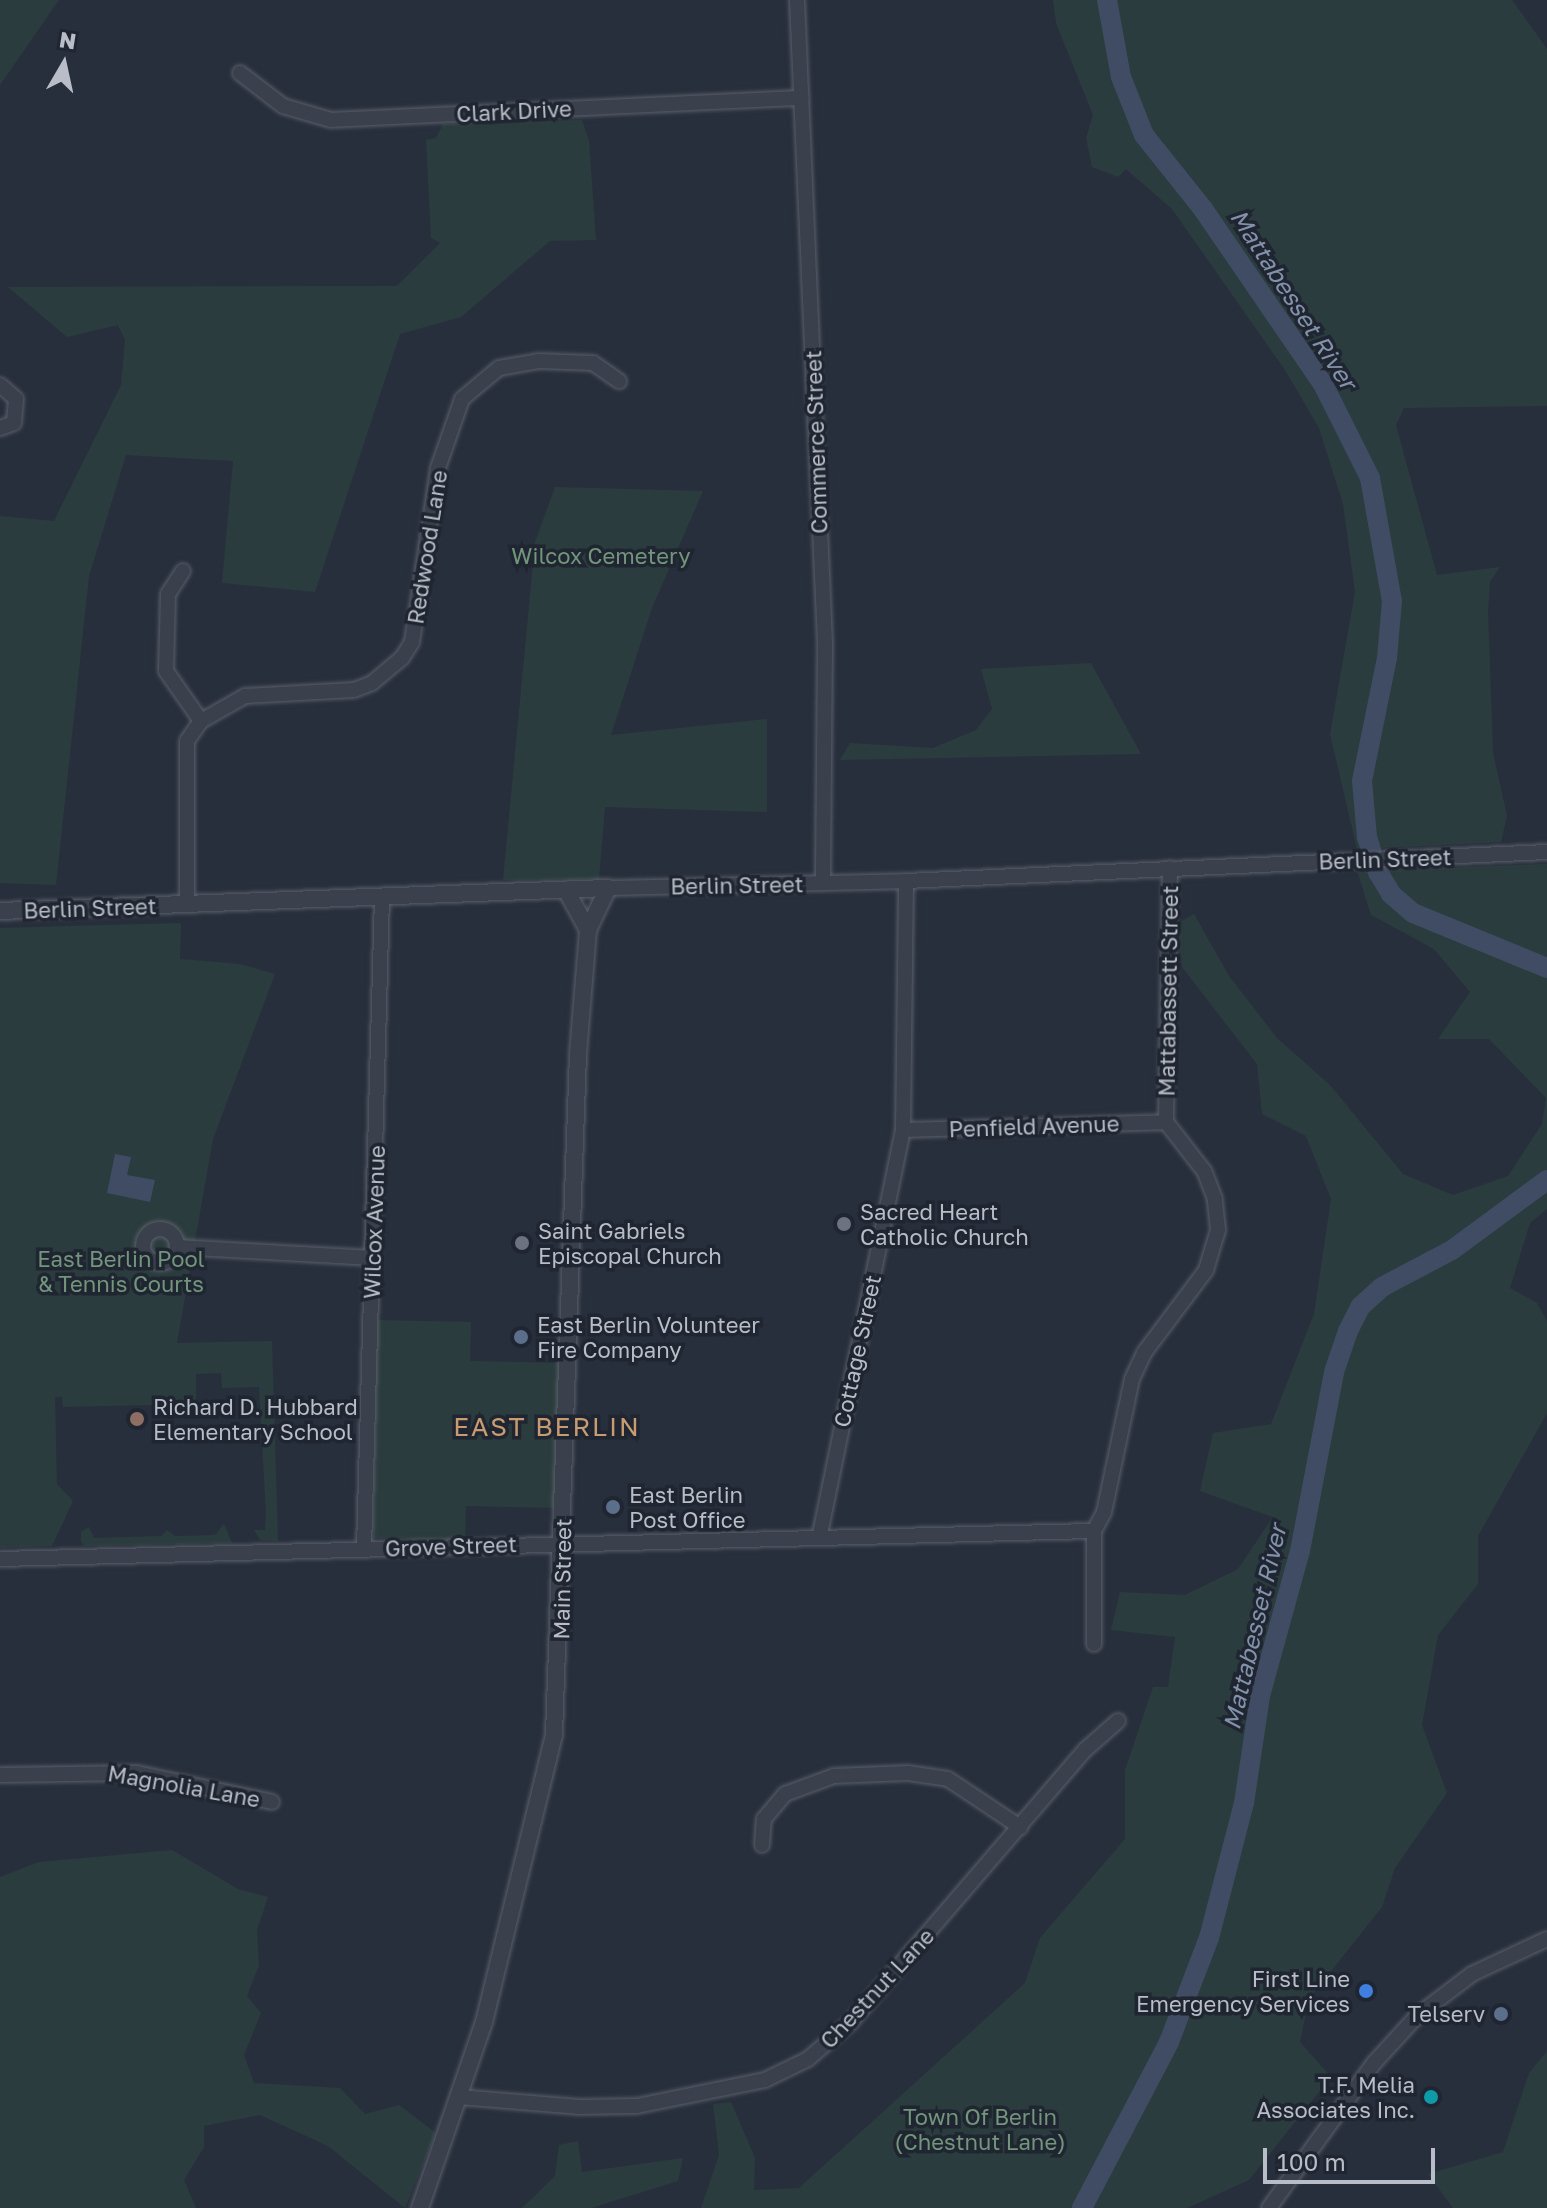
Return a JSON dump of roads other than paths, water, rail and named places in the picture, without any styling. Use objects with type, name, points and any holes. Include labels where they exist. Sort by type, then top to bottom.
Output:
[{"type":"street","name":"Commerce Street","points":[[797,0],[825,645],[823,883]]},
{"type":"street","name":"Clark Drive","points":[[240,73],[283,106],[331,120],[801,98]]},
{"type":"street","name":"Redwood Lane","points":[[201,721],[245,696],[354,690],[372,683],[402,658],[412,642],[438,468],[462,399],[479,380],[499,368],[569,359],[593,363],[619,381]]},
{"type":"street","points":[[0,385],[16,399],[14,423],[0,428]]},
{"type":"street","points":[[183,571],[168,594],[166,671],[201,721],[187,741],[183,764],[187,904]]},
{"type":"street","name":"Berlin Street","points":[[0,911],[608,888],[906,881],[1547,852]]},
{"type":"street","name":"Mattabassett Street","points":[[1094,1644],[1094,1531],[1104,1512],[1132,1379],[1151,1343],[1199,1283],[1216,1242],[1218,1214],[1210,1185],[1166,1122],[1170,868]]},
{"type":"street","name":"Cottage Street","points":[[820,1534],[903,1130],[906,881]]},
{"type":"street","name":"Main Street","points":[[420,2208],[492,1995],[554,1735],[578,1054],[588,930],[608,888]]},
{"type":"street","points":[[566,890],[588,930]]},
{"type":"street","name":"Wilcox Avenue","points":[[364,1549],[382,896]]},
{"type":"street","name":"Penfield Avenue","points":[[903,1130],[1166,1122]]},
{"type":"street","points":[[177,1247],[373,1258]]},
{"type":"street","name":"Grove Street","points":[[0,1559],[820,1534],[896,1538],[1094,1531]]},
{"type":"street","name":"Chestnut Lane","points":[[459,2097],[608,2108],[736,2087],[786,2071],[830,2043],[851,2022],[1085,1750],[1118,1721]]},
{"type":"street","name":"Magnolia Lane","points":[[0,1775],[137,1773],[272,1802]]},
{"type":"street","points":[[762,1845],[764,1819],[785,1794],[834,1776],[938,1776],[965,1787],[1020,1827]]},
{"type":"street","points":[[1269,2208],[1374,2063],[1418,2015],[1472,1974],[1547,1939]]},
{"type":"water","points":[[115,1154],[131,1157],[127,1175],[155,1180],[150,1202],[107,1193]]},
{"type":"waterway","name":"Mattabesset River","points":[[1107,0],[1121,77],[1144,135],[1203,209],[1323,384],[1370,478],[1392,601],[1387,658],[1362,781],[1367,837],[1378,872],[1391,894],[1413,913],[1547,968]]},
{"type":"waterway","name":"Mattabesset River","points":[[1082,2208],[1169,2042],[1209,1938],[1244,1803],[1260,1696],[1300,1551],[1334,1372],[1348,1331],[1361,1306],[1382,1287],[1452,1250],[1547,1180]]},
{"type":"place","name":"Sacred Heart Catholic Church","points":[[844,1224]]},
{"type":"place","name":"Saint Gabriels Episcopal Church","points":[[522,1243]]},
{"type":"place","name":"East Berlin Volunteer Fire Company","points":[[521,1337]]},
{"type":"place","name":"Richard D. Hubbard Elementary School","points":[[137,1419]]},
{"type":"place","name":"East Berlin Post Office","points":[[613,1507]]},
{"type":"place","name":"First Line Emergency Services","points":[[1366,1991]]},
{"type":"place","name":"Telserv","points":[[1501,2014]]},
{"type":"place","name":"T.F. Melia Associates Inc.","points":[[1431,2097]]},
{"type":"district","name":"EAST BERLIN","points":[[547,1427]]},
{"type":"park label","name":"Wilcox Cemetery","points":[[601,556]]},
{"type":"park label","name":"East Berlin Pool & Tennis Courts","points":[[121,1270]]},
{"type":"park label","name":"Town Of Berlin (Chestnut Lane)","points":[[980,2128]]}]
